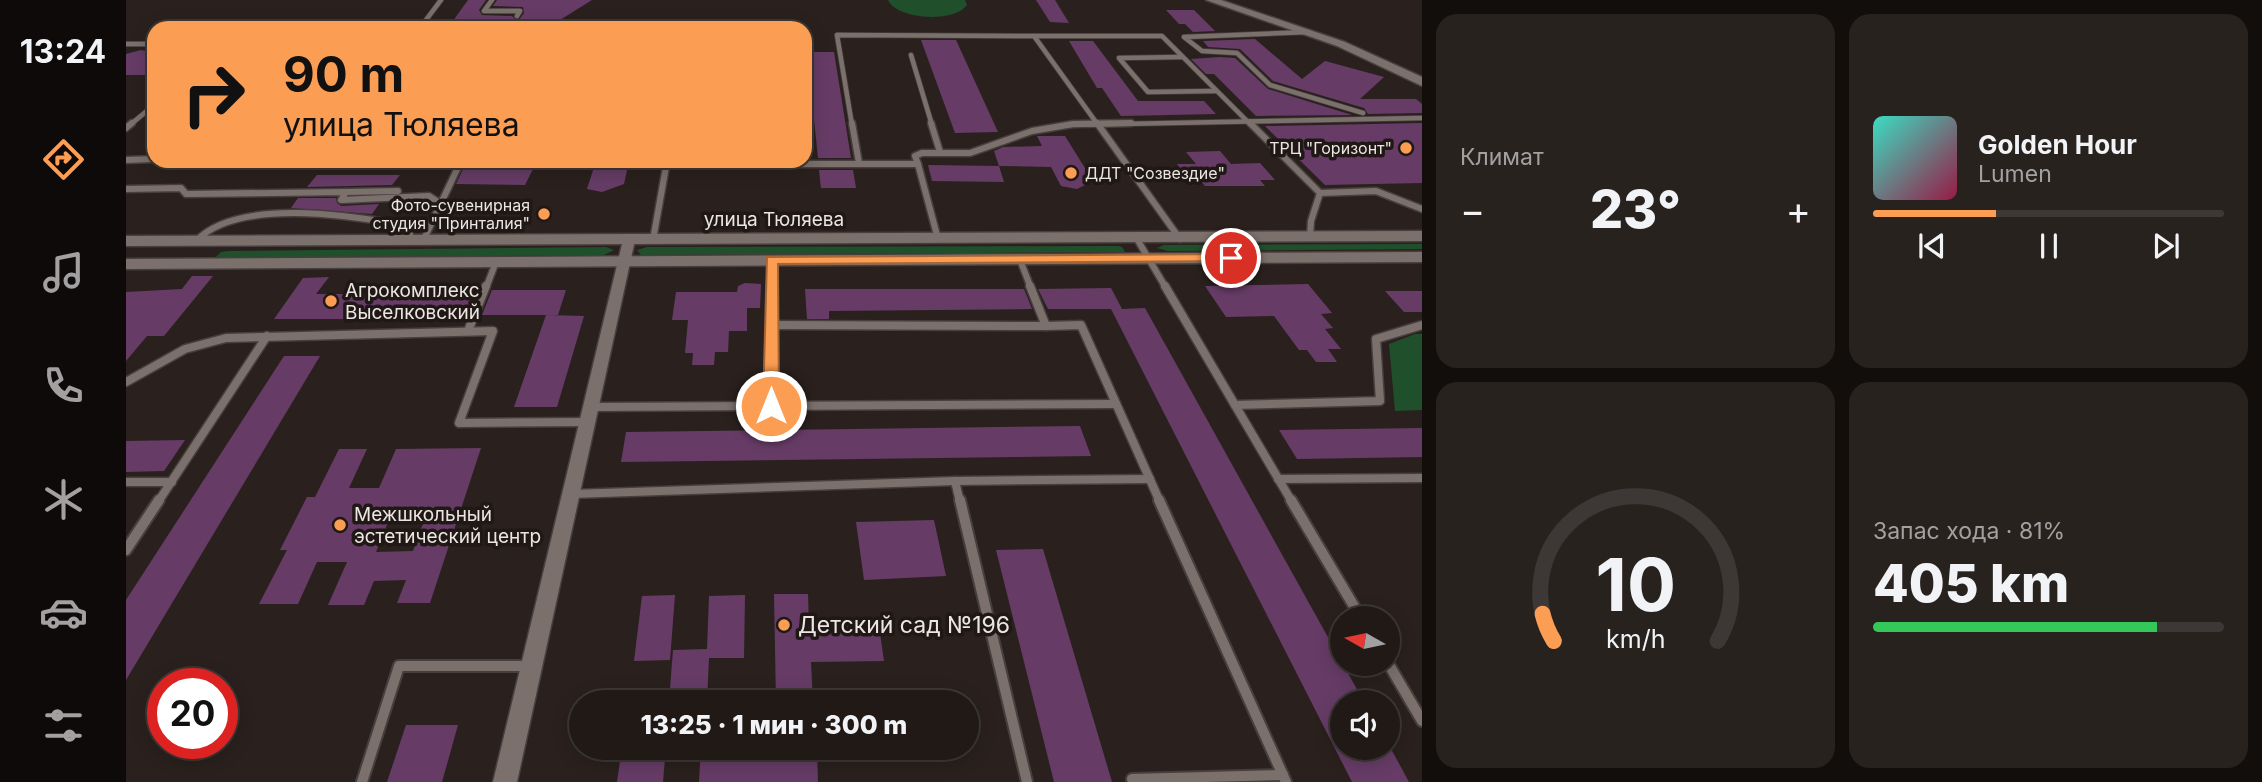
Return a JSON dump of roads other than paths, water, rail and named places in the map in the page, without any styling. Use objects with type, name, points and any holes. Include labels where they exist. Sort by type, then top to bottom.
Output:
[{"type":"main road","points":[[1211,0],[1312,32],[1422,82]]},
{"type":"main road","points":[[1228,0],[1321,29],[1422,73]]},
{"type":"main road","name":"улица Тюляева","points":[[126,241],[194,243],[1422,236]]},
{"type":"main road","points":[[174,264],[194,243]]},
{"type":"main road","points":[[126,264],[1422,257]]},
{"type":"street","points":[[505,782],[629,240]]},
{"type":"lane","points":[[425,21],[440,0]]},
{"type":"lane","points":[[492,0],[484,11],[520,11],[517,16]]},
{"type":"lane","points":[[1312,32],[1184,37],[1196,50],[1205,53],[1237,54],[1270,85],[1363,113]]},
{"type":"lane","points":[[859,163],[837,35],[1162,36],[1320,193],[1376,191],[1422,209]]},
{"type":"lane","points":[[1034,36],[1180,239]]},
{"type":"lane","points":[[126,44],[147,44]]},
{"type":"lane","points":[[911,55],[940,152]]},
{"type":"lane","points":[[1182,57],[1119,58],[1149,92],[1216,91]]},
{"type":"lane","points":[[126,128],[147,111]]},
{"type":"lane","points":[[938,239],[915,156],[922,153],[970,153],[1032,131],[1097,123],[1422,118]]},
{"type":"lane","points":[[126,160],[147,159]]},
{"type":"lane","points":[[812,163],[918,164]]},
{"type":"lane","points":[[194,243],[208,229],[228,221],[257,216],[359,216],[405,225],[418,242],[441,204],[458,168]]},
{"type":"lane","points":[[653,240],[667,168]]},
{"type":"lane","points":[[126,189],[180,188],[186,194],[398,191]]},
{"type":"lane","points":[[346,192],[341,200],[397,199],[420,195],[429,196],[441,204]]},
{"type":"lane","points":[[1310,237],[1311,221],[1320,193]]},
{"type":"lane","points":[[1137,239],[1354,606]]},
{"type":"lane","points":[[771,260],[771,406]]},
{"type":"lane","points":[[1020,260],[1046,326]]},
{"type":"lane","points":[[468,331],[496,262]]},
{"type":"lane","points":[[771,325],[1081,325],[1284,779],[1132,779]]},
{"type":"lane","points":[[1235,405],[1380,401],[1376,339],[1422,325]]},
{"type":"lane","points":[[126,382],[185,349],[226,338],[494,331],[459,423],[771,406],[1116,404]]},
{"type":"lane","points":[[126,550],[267,336]]},
{"type":"lane","points":[[1278,479],[1422,478]]},
{"type":"lane","points":[[572,494],[955,481],[1150,479]]},
{"type":"lane","points":[[955,481],[1027,782]]},
{"type":"lane","points":[[126,482],[172,482]]},
{"type":"lane","points":[[362,782],[399,666],[533,666]]},
{"type":"lane","points":[[1396,676],[1422,721]]},
{"type":"place","name":"ТРЦ \"Горизонт\"","points":[[1406,148]]},
{"type":"place","name":"ДДТ \"Созвездие\"","points":[[1071,173]]},
{"type":"place","name":"Фото-сувенирная студия \"Принталия\"","points":[[544,214]]},
{"type":"place","name":"Агрокомплекс Выселковский","points":[[331,301]]},
{"type":"place","name":"Межшкольный эстетический центр","points":[[340,525]]},
{"type":"place","name":"Детский сад №196","points":[[784,625]]}]
